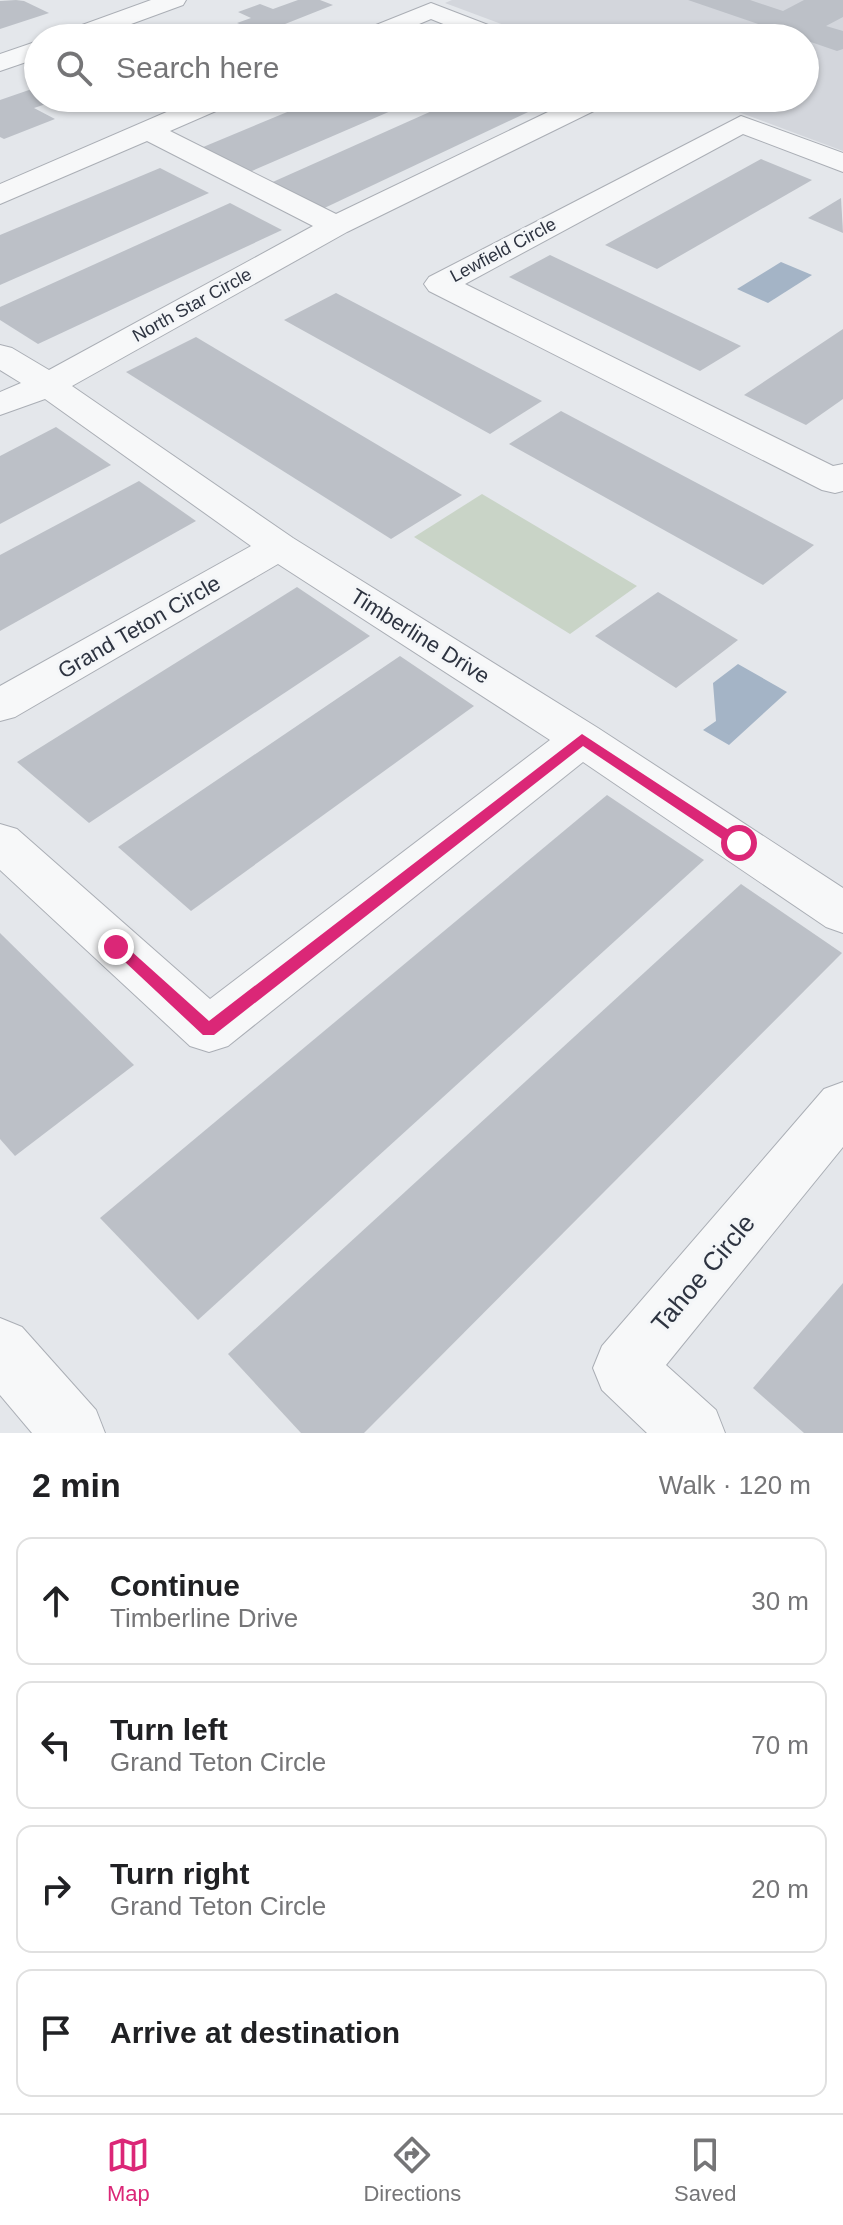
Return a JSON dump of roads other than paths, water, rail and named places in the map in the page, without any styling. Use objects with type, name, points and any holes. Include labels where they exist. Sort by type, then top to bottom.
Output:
[{"type":"street","points":[[108,24],[174,0]]},
{"type":"street","points":[[398,24],[431,10],[466,24]]},
{"type":"street","points":[[0,63],[24,54]]},
{"type":"street","points":[[0,195],[189,112]]},
{"type":"street","name":"North Star Circle","points":[[0,404],[48,385],[336,226],[569,112]]},
{"type":"street","name":"Lewfield Circle","points":[[843,163],[741,124],[440,284],[835,482],[843,475]]},
{"type":"street","points":[[146,130],[336,226]]},
{"type":"street","name":"Timberline Drive","points":[[0,355],[48,385],[279,547],[582,739],[843,913]]},
{"type":"street","name":"Grand Teton Circle","points":[[0,706],[279,547]]},
{"type":"street","points":[[0,842],[209,1030],[582,739]]},
{"type":"street","name":"Tahoe Circle","points":[[693,1433],[624,1368],[843,1106]]},
{"type":"street","points":[[0,1348],[73,1433]]},
{"type":"water","points":[[781,262],[812,275],[768,303],[737,289]]},
{"type":"water","points":[[738,664],[787,692],[729,745],[703,730],[716,721],[713,683]]}]
